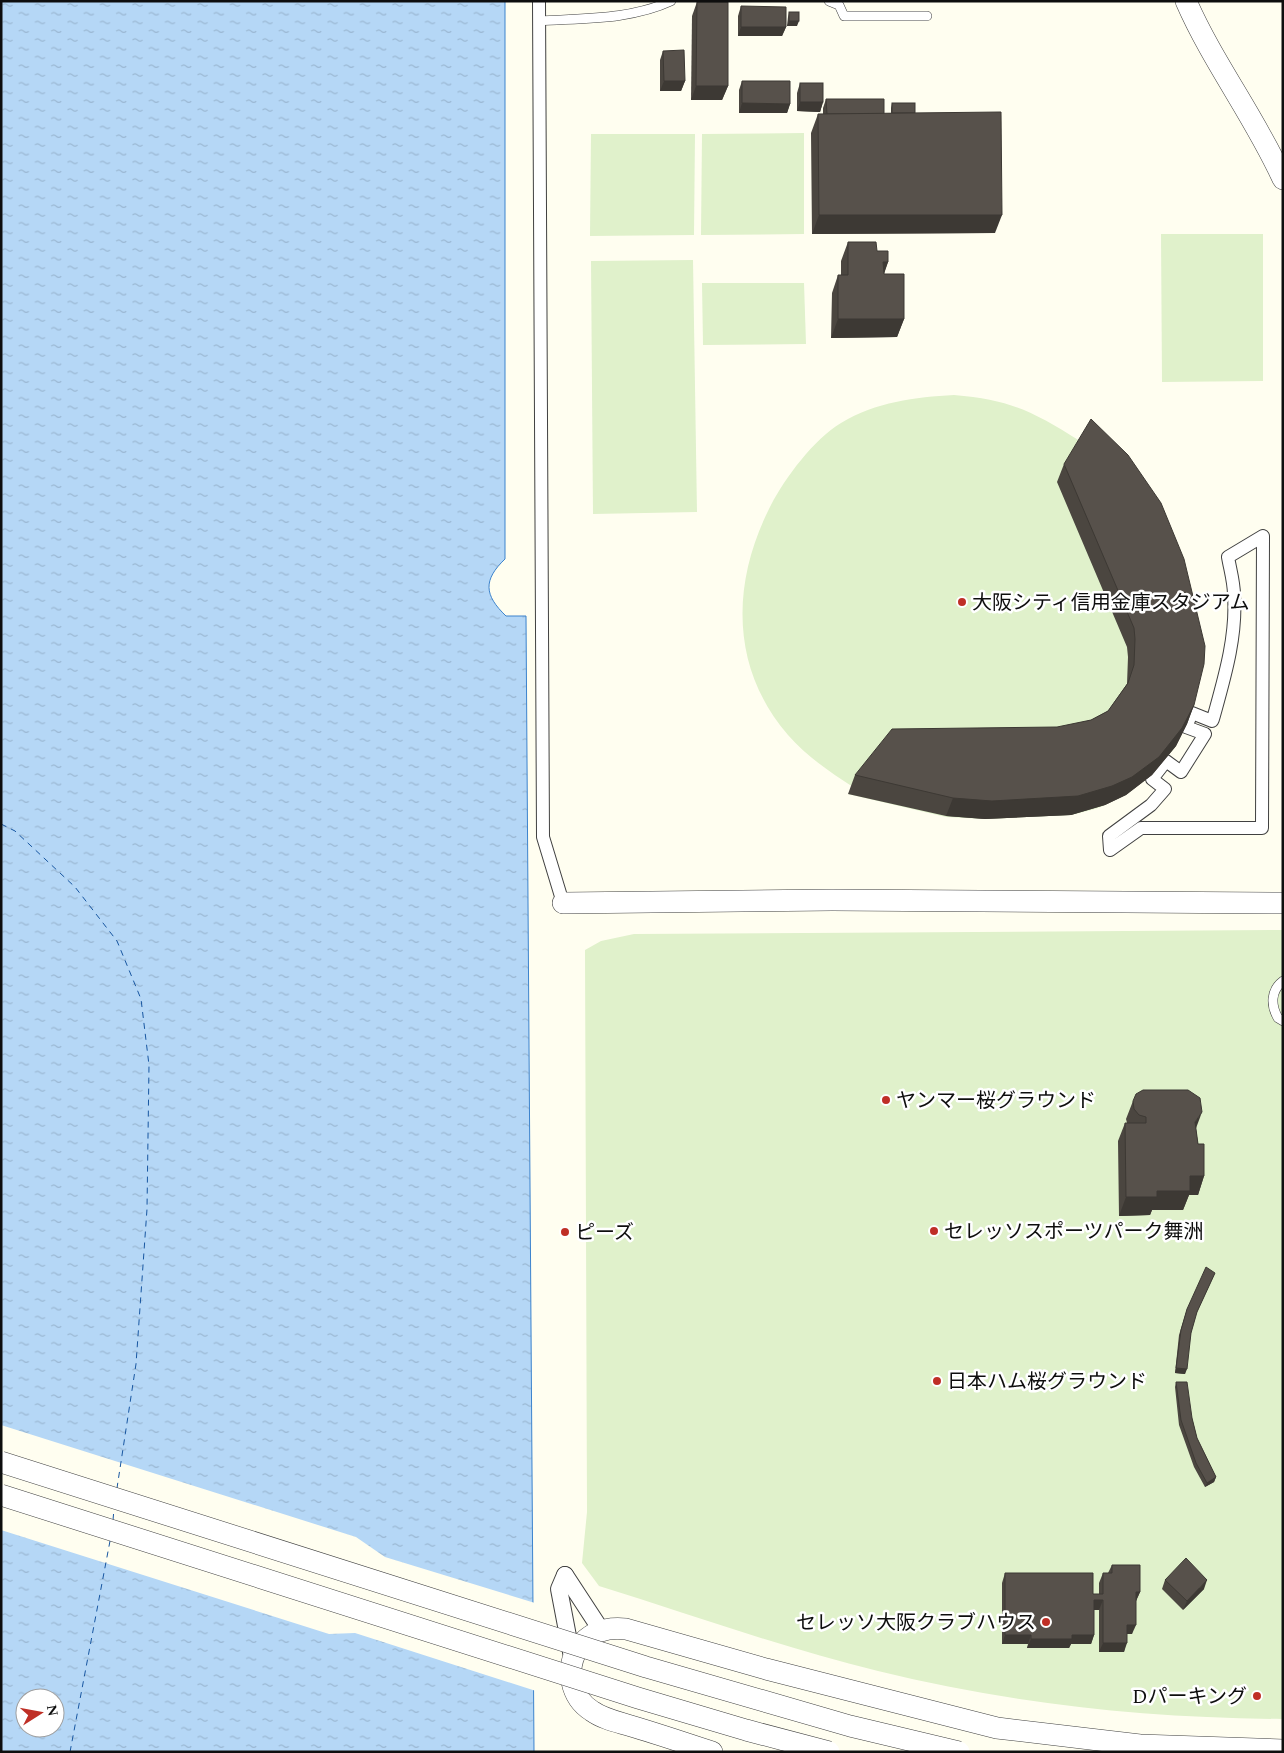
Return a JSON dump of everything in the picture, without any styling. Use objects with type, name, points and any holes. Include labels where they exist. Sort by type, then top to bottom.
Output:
[{"type":"street","points":[[539,1],[543,836],[563,902],[832,900],[1283,903]]},
{"type":"street","points":[[1186,1],[1204,39],[1272,154],[1283,179]]},
{"type":"street","points":[[1263,536],[1262,828],[1141,828],[1110,850],[1109,836],[1151,805],[1165,789],[1152,779],[1166,761],[1181,772],[1205,734],[1186,727],[1192,713],[1212,721],[1225,678],[1233,630],[1234,595],[1228,557],[1263,536]]},
{"type":"street","points":[[1,1462],[646,1667],[850,1726],[959,1752]]},
{"type":"street","points":[[1,1495],[638,1698],[828,1752]]},
{"type":"street","points":[[601,1630],[565,1575],[560,1589],[573,1659],[571,1679],[578,1697],[591,1711],[712,1752]]},
{"type":"street","points":[[573,1659],[584,1640],[601,1630],[626,1629],[766,1668],[997,1728],[1140,1745],[1283,1750]]},
{"type":"lane","points":[[539,21],[622,16],[655,8],[670,1]]},
{"type":"lane","points":[[830,1],[840,5],[844,16],[927,16]]},
{"type":"lane","points":[[1283,981],[1275,991],[1272,1002],[1278,1018],[1283,1022]]},
{"type":"green space","points":[[804,133],[804,234],[701,235],[702,134]]},
{"type":"green space","points":[[591,134],[695,134],[694,235],[590,236]]},
{"type":"green space","points":[[1161,234],[1263,234],[1263,381],[1162,382]]},
{"type":"green space","points":[[693,260],[697,512],[593,514],[591,261]]},
{"type":"green space","points":[[702,283],[804,283],[806,344],[703,345]]},
{"type":"green space","name":"大阪シティ信用金庫スタジアム","points":[[954,395],[991,400],[1020,409],[1048,422],[1080,441],[1176,746],[1153,771],[1133,787],[1114,800],[1097,808],[1071,815],[985,819],[946,817],[848,794],[853,787],[810,757],[788,735],[769,709],[755,682],[747,653],[743,624],[744,594],[749,564],[758,534],[771,505],[784,483],[801,460],[821,439],[841,423],[854,416],[882,405],[910,399]]},
{"type":"green space","name":"セレッソスポーツパーク舞洲","points":[[1283,930],[1283,1719],[1180,1716],[1129,1712],[1079,1707],[979,1692],[843,1662],[773,1642],[599,1586],[582,1563],[587,1512],[585,950],[601,941],[634,934]]},
{"type":"water","points":[[1,1],[505,1],[505,559],[493,574],[489,588],[493,601],[506,616],[526,616],[534,1752],[1,1752]]},
{"type":"pier","points":[[1,1425],[356,1537],[385,1557],[535,1603],[536,1691],[355,1633],[329,1634],[1,1530]]},
{"type":"building","points":[[697,2],[728,2],[728,86],[696,86]]},
{"type":"building","points":[[741,6],[786,7],[786,27],[741,27]]},
{"type":"building","points":[[789,12],[799,12],[799,21],[789,21]]},
{"type":"building","points":[[684,50],[685,81],[664,81],[663,51]]},
{"type":"building","points":[[742,81],[790,81],[790,104],[742,103]]},
{"type":"building","points":[[800,83],[823,83],[823,102],[800,102]]},
{"type":"building","points":[[826,99],[884,99],[884,114],[827,114]]},
{"type":"building","points":[[892,103],[915,103],[915,113],[892,113]]},
{"type":"building","points":[[1001,112],[1002,215],[819,215],[818,114]]},
{"type":"building","points":[[848,242],[876,242],[877,251],[888,251],[888,262],[883,262],[884,274],[904,274],[904,319],[838,319],[838,275],[848,275]]},
{"type":"building","points":[[1091,419],[1128,455],[1161,503],[1184,559],[1205,646],[1204,664],[1194,705],[1182,728],[1159,757],[1132,777],[1112,786],[1078,796],[992,801],[953,798],[855,775],[892,729],[1057,727],[1091,720],[1108,711],[1128,683],[1134,665],[1134,628],[1064,464]]},
{"type":"building","points":[[1143,1090],[1188,1090],[1200,1098],[1202,1112],[1195,1122],[1198,1144],[1204,1144],[1204,1176],[1190,1176],[1190,1191],[1157,1191],[1157,1197],[1126,1197],[1125,1123],[1146,1123],[1146,1117],[1139,1115],[1134,1109],[1133,1101],[1136,1094]]},
{"type":"building","points":[[1206,1267],[1215,1273],[1197,1312],[1191,1333],[1187,1369],[1176,1368],[1181,1330],[1187,1309]]},
{"type":"building","points":[[1176,1382],[1187,1382],[1197,1438],[1216,1477],[1207,1483],[1196,1463],[1181,1420]]},
{"type":"building","points":[[1186,1558],[1207,1580],[1187,1601],[1165,1580]]},
{"type":"building","name":"セレッソ大阪クラブハウス","points":[[1112,1565],[1140,1565],[1140,1592],[1136,1592],[1136,1625],[1127,1625],[1127,1643],[1103,1643],[1103,1600],[1094,1600],[1094,1635],[1072,1635],[1072,1639],[1031,1639],[1031,1635],[1005,1635],[1005,1573],[1093,1573],[1093,1594],[1103,1594],[1103,1573],[1112,1573]]},
{"type":"ferry route","points":[[1,824],[15,831],[75,887],[117,941],[141,999],[149,1065],[147,1209],[136,1364],[117,1488]]},
{"type":"ferry route","points":[[113,1520],[114,1509]]},
{"type":"ferry route","points":[[70,1752],[110,1541]]},
{"type":"place","name":"大阪シティ信用金庫スタジアム","points":[[962,602]]},
{"type":"place","name":"ヤンマー桜グラウンド","points":[[886,1100]]},
{"type":"place","name":"セレッソスポーツパーク舞洲","points":[[934,1231]]},
{"type":"place","name":"ピーズ","points":[[565,1232]]},
{"type":"place","name":"日本ハム桜グラウンド","points":[[937,1381]]},
{"type":"place","name":"セレッソ大阪クラブハウス","points":[[1046,1622]]},
{"type":"place","name":"Dパーキング","points":[[1257,1696]]}]
